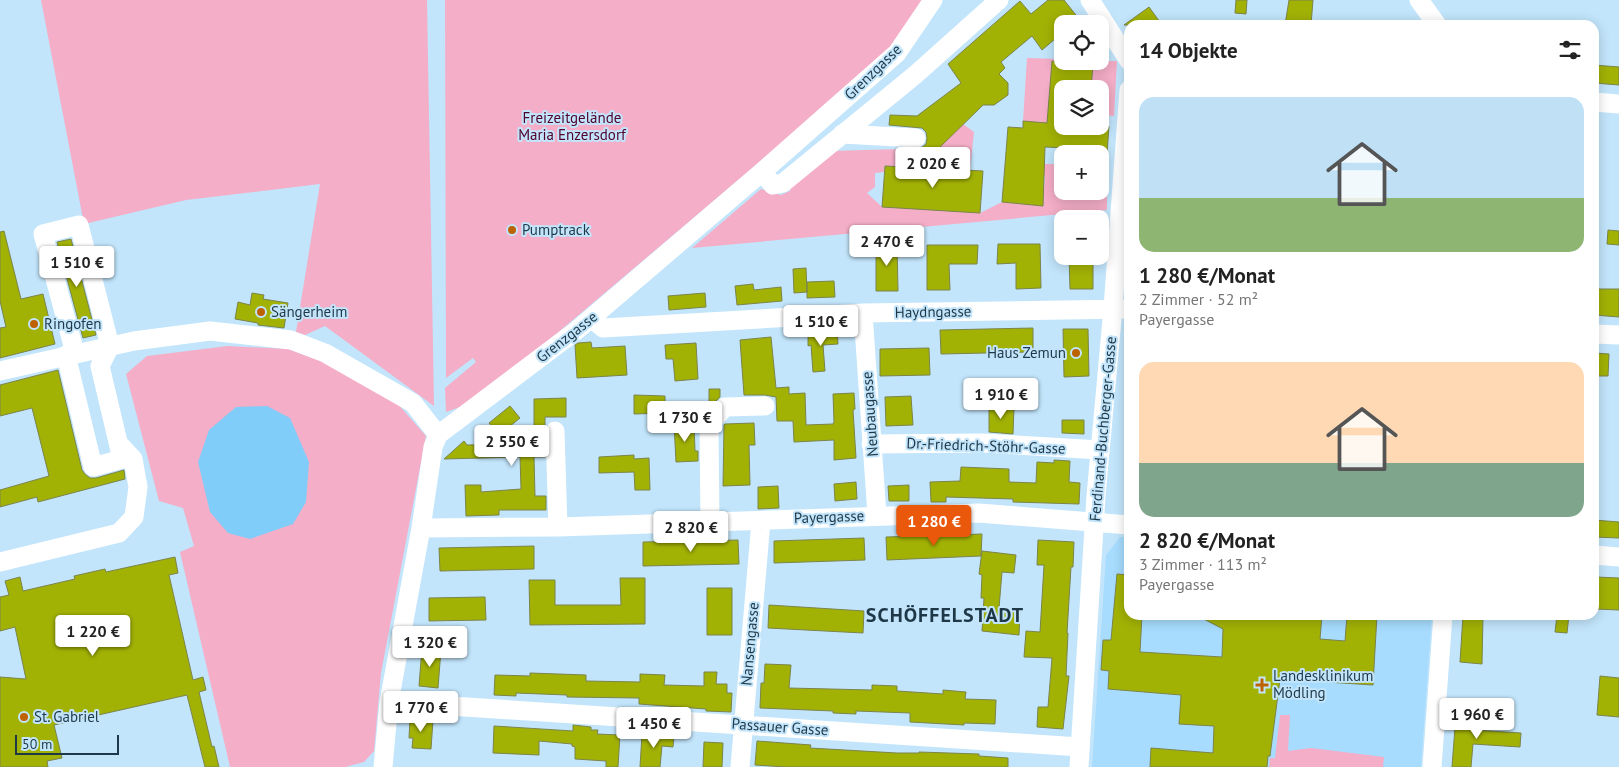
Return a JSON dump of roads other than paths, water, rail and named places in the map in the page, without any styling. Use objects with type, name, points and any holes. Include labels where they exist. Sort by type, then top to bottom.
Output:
[{"type":"street","name":"Grenzgasse","points":[[438,435],[591,318],[762,172],[897,53],[933,0]]},
{"type":"street","points":[[762,172],[772,185],[783,183],[915,75],[999,0]]},
{"type":"street","points":[[1090,0],[1124,53]]},
{"type":"street","points":[[1419,0],[1433,20]]},
{"type":"street","points":[[897,53],[915,75]]},
{"type":"street","points":[[1599,102],[1619,104]]},
{"type":"street","points":[[842,134],[916,138]]},
{"type":"street","points":[[79,225],[110,346],[100,366],[122,458],[93,468],[71,354],[43,234],[79,225]]},
{"type":"street","name":"Ferdinand-Buchberger-Gasse","points":[[1079,767],[1100,450],[1121,309],[1124,226]]},
{"type":"street","name":"Haydngasse","points":[[591,318],[603,328],[863,313],[1121,309]]},
{"type":"street","name":"Neubaugasse","points":[[863,313],[877,515]]},
{"type":"street","points":[[0,371],[71,354],[158,337],[210,332],[291,340],[324,353],[413,403],[438,435],[433,447],[421,528],[389,702],[383,767]]},
{"type":"street","points":[[1599,334],[1619,335]]},
{"type":"street","points":[[710,522],[709,425],[725,407],[765,406]]},
{"type":"street","points":[[556,431],[558,527]]},
{"type":"street","points":[[0,562],[119,533],[134,517],[138,487],[133,459],[118,443]]},
{"type":"street","name":"Dr.-Friedrich-Stöhr-Gasse","points":[[871,444],[983,443],[1100,450]]},
{"type":"street","name":"Payergasse","points":[[421,528],[558,527],[979,513],[1124,525]]},
{"type":"street","name":"Nansengasse","points":[[740,767],[760,521]]},
{"type":"street","points":[[1599,555],[1619,557]]},
{"type":"street","points":[[1432,767],[1444,620]]},
{"type":"street","name":"Passauer Gasse","points":[[389,702],[1080,747]]},
{"type":"place","name":"Pumptrack","points":[[512,230]]},
{"type":"place","name":"Sängerheim","points":[[261,312]]},
{"type":"place","name":"Ringofen","points":[[34,324]]},
{"type":"place","name":"Haus Zemun","points":[[1076,353]]},
{"type":"place","name":"Landesklinikum Mödling","points":[[1262,685]]},
{"type":"place","name":"St. Gabriel","points":[[24,717]]},
{"type":"district","name":"SCHÖFFELSTADT","points":[[945,615]]},
{"type":"park label","name":"Freizeitgelände Maria Enzersdorf","points":[[572,126]]}]
